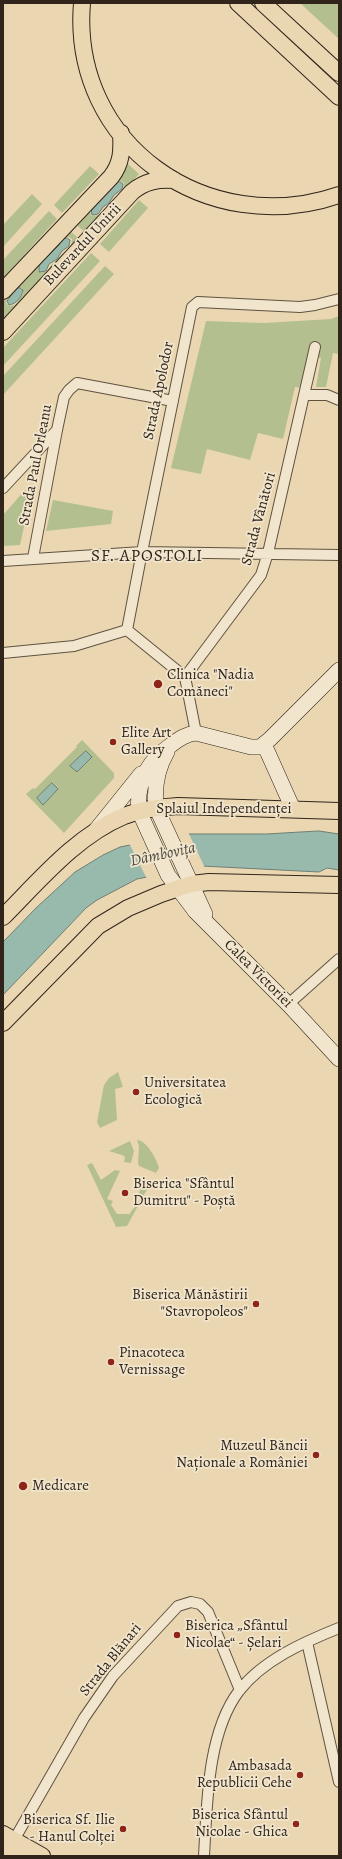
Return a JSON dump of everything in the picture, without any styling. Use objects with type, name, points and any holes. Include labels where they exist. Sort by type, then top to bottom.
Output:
[{"type":"main road","points":[[82,3],[83,46],[89,71],[104,108],[120,133],[144,159],[174,180],[196,192],[219,200],[254,207],[294,206],[313,203],[339,195]]},
{"type":"main road","points":[[238,3],[339,97]]},
{"type":"main road","points":[[263,3],[339,72]]},
{"type":"main road","name":"Bulevardul Unirii","points":[[3,292],[111,177],[119,165],[121,157],[120,133]]},
{"type":"main road","name":"Bulevardul Unirii","points":[[3,332],[137,188],[155,180],[174,180]]},
{"type":"main road","points":[[93,834],[147,767],[163,750],[185,735],[196,732],[257,748],[264,744],[339,670]]},
{"type":"main road","points":[[172,744],[164,756],[154,793],[156,807],[166,827],[185,882]]},
{"type":"main road","points":[[264,744],[293,809]]},
{"type":"main road","points":[[147,767],[139,792],[139,811],[168,875],[185,882],[339,885]]},
{"type":"main road","name":"Splaiul Independenței","points":[[3,917],[56,865],[93,834],[116,820],[139,811],[156,807],[178,806],[339,811]]},
{"type":"main road","points":[[3,1023],[98,926],[128,908],[185,882]]},
{"type":"main road","name":"Calea Victoriei","points":[[185,882],[205,914],[293,1000],[339,1048]]},
{"type":"main road","name":"Calea Victoriei","points":[[185,882],[195,911],[289,1005],[339,1059]]},
{"type":"main road","points":[[7,1841],[18,1856]]},
{"type":"main road","points":[[7,1841],[42,1856]]},
{"type":"street","name":"Strada Apolodor","points":[[127,630],[194,303],[300,307],[315,305],[339,298]]},
{"type":"street","name":"Strada Vânători","points":[[185,677],[261,574],[268,553],[315,347]]},
{"type":"street","name":"Strada Paul Orleanu","points":[[33,558],[64,397],[69,390],[77,383],[173,401]]},
{"type":"street","points":[[305,395],[327,396],[339,400]]},
{"type":"street","points":[[3,488],[57,430]]},
{"type":"street","points":[[3,561],[142,552],[339,555]]},
{"type":"street","points":[[3,653],[69,647],[127,630],[185,677],[196,732]]},
{"type":"street","points":[[293,1000],[339,959]]},
{"type":"street","name":"Strada Blănari","points":[[7,1841],[104,1688],[125,1662],[178,1606],[191,1602],[200,1604],[208,1612],[240,1690]]},
{"type":"street","points":[[204,1856],[208,1796],[217,1741],[227,1710],[240,1690],[270,1664],[307,1642],[339,1628]]},
{"type":"street","points":[[307,1642],[339,1782]]},
{"type":"green space","points":[[300,3],[339,3],[339,39]]},
{"type":"green space","points":[[128,164],[139,174],[85,232],[74,223]],"holes":[[[120,181],[124,183],[123,189],[99,215],[91,216],[90,211]]]},
{"type":"green space","points":[[90,166],[99,174],[62,213],[54,205]]},
{"type":"green space","points":[[32,194],[42,204],[3,247],[3,225]]},
{"type":"green space","points":[[139,200],[148,208],[109,252],[100,244]]},
{"type":"green space","points":[[49,211],[57,219],[3,278],[3,260]]},
{"type":"green space","points":[[68,229],[79,239],[3,321],[3,300]],"holes":[[[69,237],[72,239],[71,246],[52,264],[47,272],[38,272],[38,264],[62,238]],[[16,288],[22,288],[23,294],[15,305],[9,306],[6,303],[7,298]]]},
{"type":"green space","points":[[91,253],[100,261],[3,366],[3,348]]},
{"type":"green space","points":[[105,266],[114,274],[3,395],[3,376]]},
{"type":"green space","points":[[339,316],[339,354],[333,353],[326,387],[316,387],[321,358],[311,356],[303,388],[295,387],[283,439],[258,433],[250,460],[207,449],[201,474],[171,468],[206,321],[264,323],[331,319]]},
{"type":"green space","points":[[25,490],[31,494],[20,545],[3,546],[3,515]]},
{"type":"green space","points":[[53,500],[113,511],[111,524],[46,531]]},
{"type":"green space","points":[[82,740],[114,773],[114,778],[64,833],[26,794],[33,788],[35,789],[77,747],[76,746]]},
{"type":"green space","points":[[118,1072],[123,1087],[115,1089],[117,1120],[100,1128],[97,1122],[104,1085],[109,1078]]},
{"type":"green space","points":[[137,1140],[144,1143],[154,1155],[159,1168],[156,1173],[139,1166],[139,1146]]},
{"type":"green space","points":[[130,1141],[134,1151],[131,1163],[124,1162],[125,1157],[122,1155],[109,1151]]},
{"type":"green space","points":[[92,1163],[101,1180],[115,1170],[120,1171],[107,1199],[113,1201],[111,1205],[117,1214],[130,1214],[140,1200],[139,1193],[144,1181],[150,1184],[127,1226],[116,1227],[87,1165]]},
{"type":"water","points":[[120,182],[123,184],[122,189],[114,195],[109,203],[103,207],[98,214],[92,215],[91,209],[115,183]]},
{"type":"water","points":[[67,238],[70,240],[69,246],[62,251],[57,259],[49,264],[46,271],[39,272],[39,265],[62,240]]},
{"type":"water","points":[[20,288],[23,290],[20,298],[16,302],[9,305],[7,301],[16,289]]},
{"type":"water","points":[[86,751],[92,757],[77,772],[70,766]]},
{"type":"water","points":[[52,783],[58,789],[43,805],[37,798]]},
{"type":"water","name":"Dâmbovița","points":[[319,831],[339,834],[339,870],[327,868],[319,872],[202,866],[137,879],[97,900],[86,908],[3,995],[3,942],[36,908],[75,872],[103,855],[120,847],[185,834],[266,834]]},
{"type":"pier","points":[[188,832],[205,868],[147,879],[129,843]]},
{"type":"place","name":"Clinica \"Nadia Comăneci\"","points":[[158,684]]},
{"type":"place","name":"Elite Art Gallery","points":[[113,742]]},
{"type":"place","name":"Universitatea Ecologică","points":[[136,1092]]},
{"type":"place","name":"Biserica \"Sfântul Dumitru\" - Poștă","points":[[125,1193]]},
{"type":"place","name":"Biserica Mănăstirii \"Stavropoleos\"","points":[[256,1304]]},
{"type":"place","name":"Pinacoteca Vernissage","points":[[111,1362]]},
{"type":"place","name":"Muzeul Băncii Naționale a României","points":[[316,1455]]},
{"type":"place","name":"Medicare","points":[[23,1486]]},
{"type":"place","name":"Biserica „Sfântul Nicolae“ - Șelari","points":[[177,1635]]},
{"type":"place","name":"Ambasada Republicii Cehe","points":[[300,1775]]},
{"type":"place","name":"Biserica Sfântul Nicolae - Ghica","points":[[296,1824]]},
{"type":"place","name":"Biserica Sf. Ilie - Hanul Colței","points":[[123,1829]]},
{"type":"district","name":"SF. APOSTOLI","points":[[147,557]]}]
